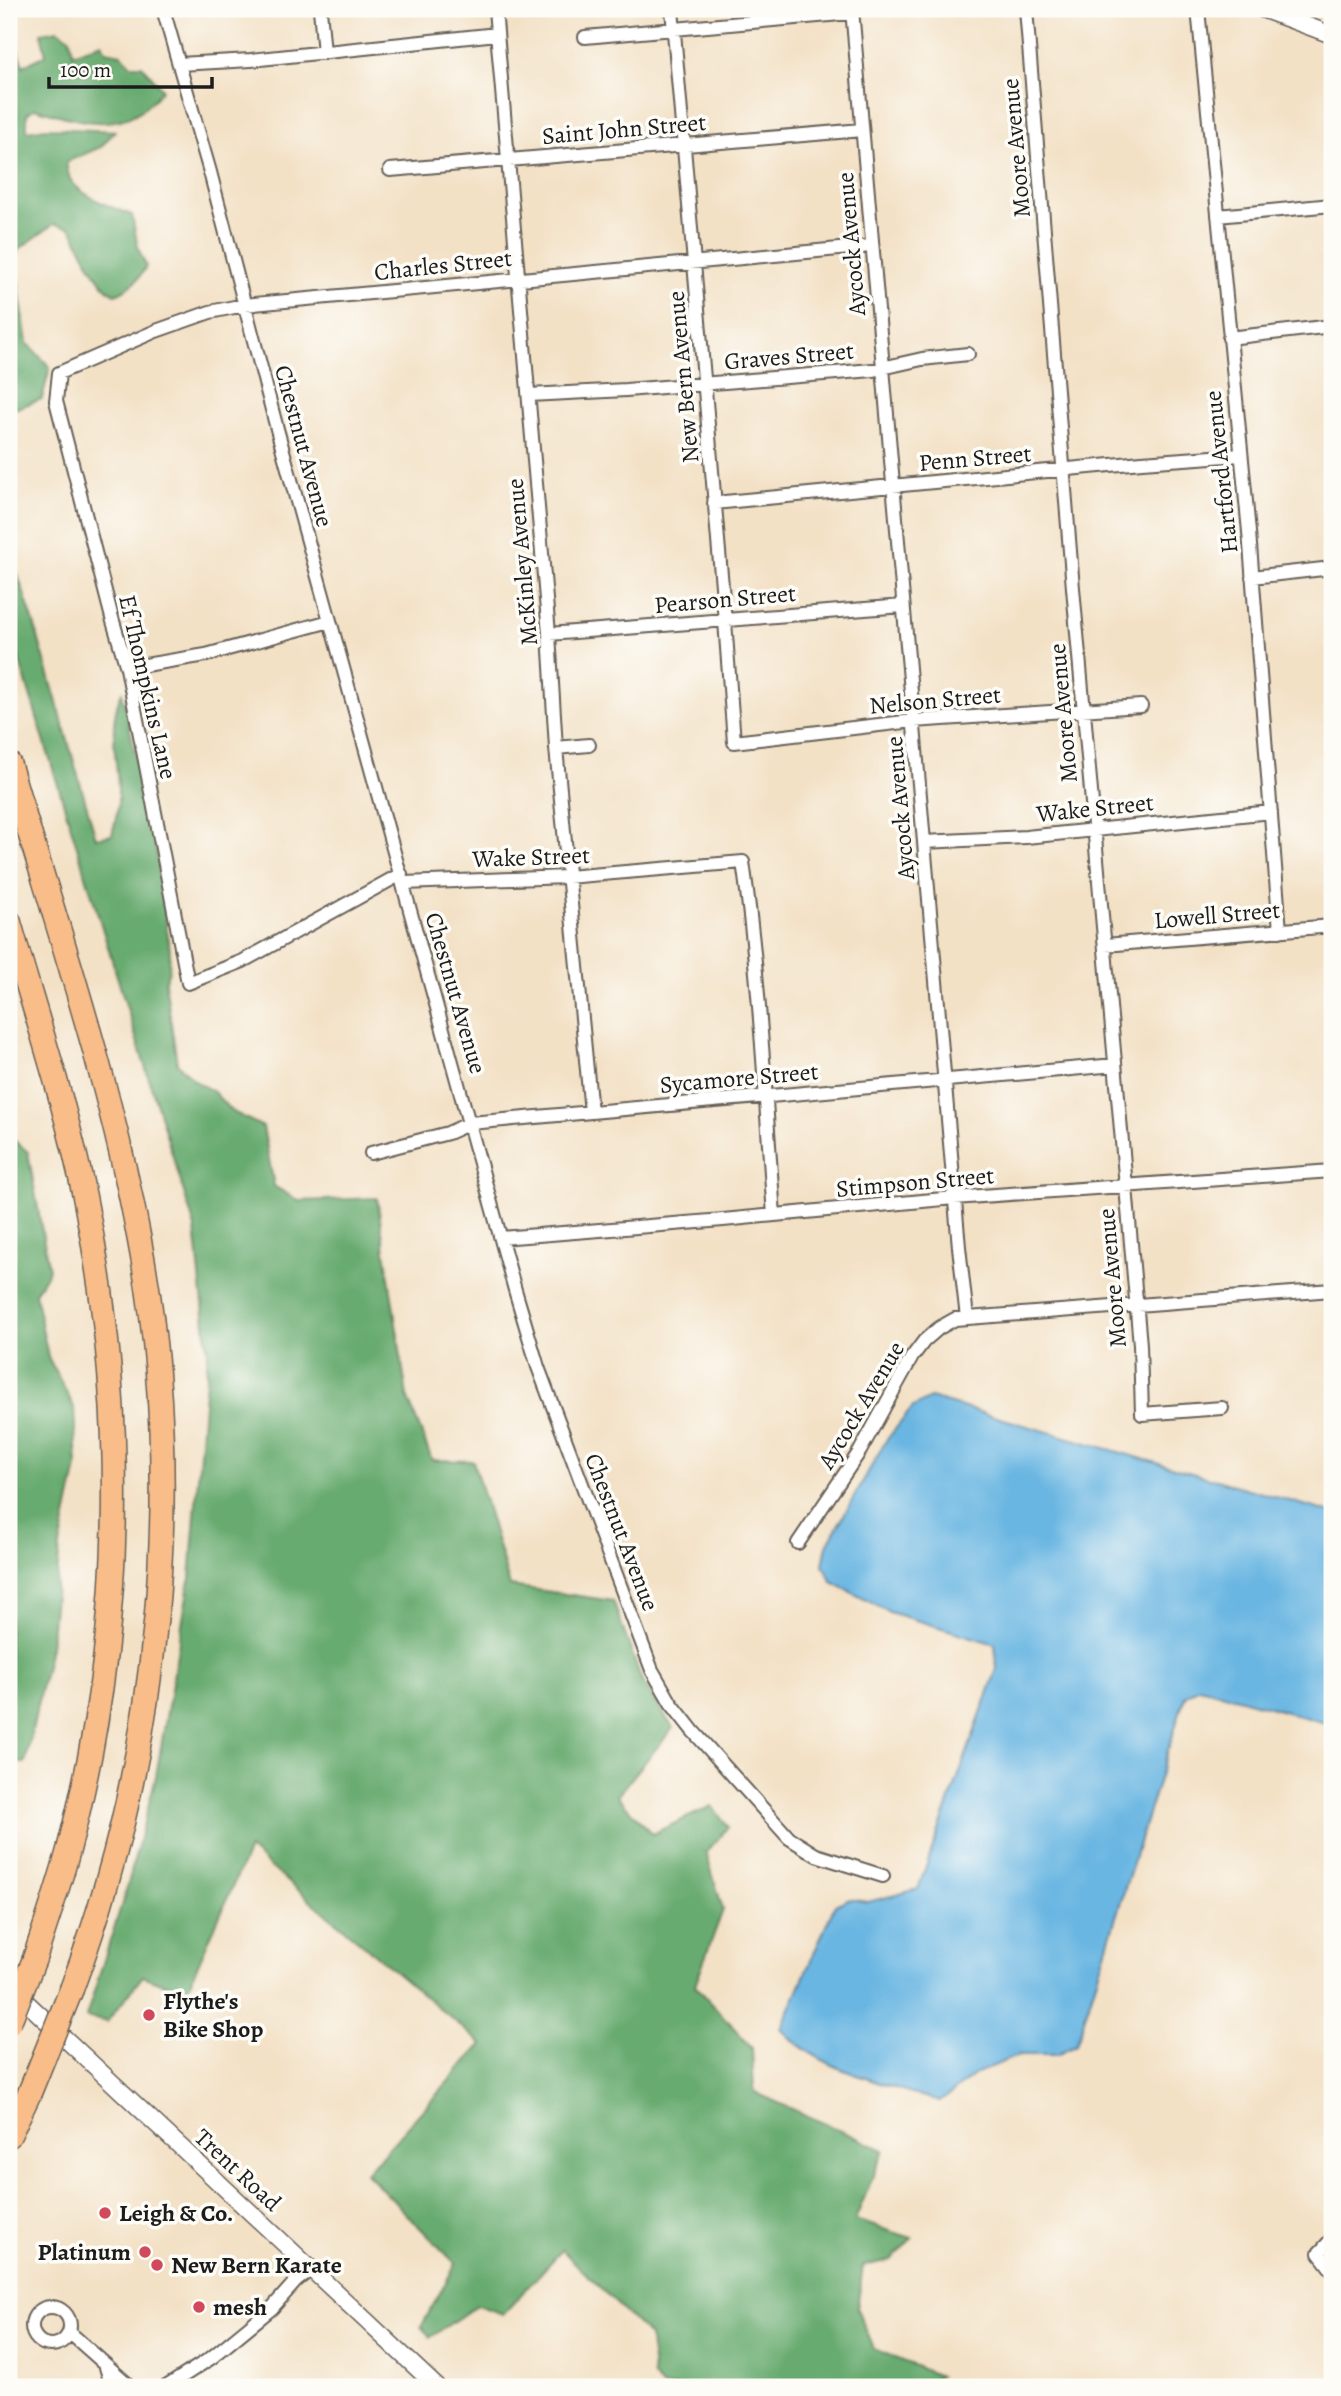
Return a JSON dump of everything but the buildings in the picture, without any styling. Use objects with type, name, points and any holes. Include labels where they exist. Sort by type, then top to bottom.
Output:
[{"type":"highway","points":[[9,764],[124,1162],[149,1301],[157,1377],[161,1457],[158,1590],[143,1719],[128,1798],[99,1911],[72,1988],[9,2136]]},
{"type":"highway","points":[[9,921],[84,1196],[105,1315],[114,1435],[114,1554],[110,1612],[102,1685],[88,1766],[69,1849],[34,1959],[9,2023]]},
{"type":"street","name":"Chestnut Avenue","points":[[163,9],[538,1367],[657,1681],[693,1731],[789,1838],[816,1855],[883,1876]]},
{"type":"street","points":[[320,9],[324,53]]},
{"type":"street","name":"McKinley Avenue","points":[[495,9],[549,634],[567,877],[591,1112]]},
{"type":"street","name":"New Bern Avenue","points":[[672,9],[726,621],[734,742]]},
{"type":"street","name":"Moore Avenue","points":[[1026,9],[1140,1345],[1142,1414],[1222,1408]]},
{"type":"street","name":"Hartford Avenue","points":[[1198,9],[1252,577],[1280,931]]},
{"type":"street","points":[[1262,9],[1332,34]]},
{"type":"street","points":[[585,37],[852,11]]},
{"type":"street","name":"Aycock Avenue","points":[[799,1543],[860,1451],[912,1357],[924,1341],[939,1328],[955,1319],[967,1318],[954,1198],[852,11]]},
{"type":"street","points":[[179,64],[251,60],[497,34]]},
{"type":"street","name":"Saint John Street","points":[[390,170],[862,130]]},
{"type":"street","points":[[1218,216],[1332,205]]},
{"type":"street","name":"Charles Street","points":[[56,401],[59,373],[156,331],[210,312],[244,304],[871,246]]},
{"type":"street","points":[[1229,338],[1332,326]]},
{"type":"street","name":"Graves Street","points":[[529,395],[704,384],[883,368],[922,359],[968,354]]},
{"type":"street","name":"Ef Thompkins Lane","points":[[56,401],[111,618],[127,668],[188,983]]},
{"type":"street","name":"Penn Street","points":[[714,503],[1240,455]]},
{"type":"street","points":[[1252,577],[1332,568]]},
{"type":"street","name":"Pearson Street","points":[[549,634],[903,606]]},
{"type":"street","points":[[127,668],[206,654],[330,621]]},
{"type":"street","name":"Nelson Street","points":[[734,742],[913,721],[1140,706]]},
{"type":"street","points":[[556,748],[589,745]]},
{"type":"street","name":"Wake Street","points":[[924,842],[1026,836],[1271,812]]},
{"type":"street","name":"Wake Street","points":[[188,983],[243,961],[402,878],[567,877],[743,862],[750,908],[767,1096]]},
{"type":"street","name":"Lowell Street","points":[[1105,945],[1332,926]]},
{"type":"street","name":"Sycamore Street","points":[[370,1153],[448,1133],[470,1122],[1115,1065]]},
{"type":"street","points":[[767,1096],[774,1215]]},
{"type":"street","name":"Stimpson Street","points":[[501,1238],[954,1198],[1332,1171]]},
{"type":"street","points":[[967,1318],[1332,1290]]},
{"type":"street","name":"Trent Road","points":[[9,1986],[437,2387]]},
{"type":"street","points":[[1332,2239],[1319,2253],[1332,2270]]},
{"type":"street","points":[[166,2387],[211,2358],[272,2308],[296,2281],[311,2269]]},
{"type":"street","points":[[69,2332],[131,2387]]},
{"type":"street","points":[[105,2364],[109,2377],[108,2387]]},
{"type":"green space","points":[[58,30],[70,38],[73,54],[102,43],[106,51],[121,54],[131,65],[142,65],[162,89],[149,104],[120,120],[88,121],[35,108],[27,114],[27,131],[46,128],[115,131],[101,147],[66,162],[68,173],[81,191],[132,215],[138,248],[146,266],[134,283],[115,294],[96,275],[71,228],[54,224],[18,250],[16,267],[27,343],[50,367],[42,399],[9,411],[9,46],[16,44],[23,66],[46,55],[41,33]]},
{"type":"green space","points":[[9,549],[34,623],[96,838],[112,835],[117,815],[114,719],[122,692],[156,849],[170,951],[165,982],[177,1063],[195,1081],[214,1092],[231,1111],[263,1127],[274,1186],[299,1201],[377,1198],[407,1396],[432,1460],[473,1461],[510,1586],[613,1601],[642,1681],[673,1728],[617,1796],[652,1834],[712,1806],[728,1827],[706,1852],[723,1910],[695,1985],[752,2048],[754,2092],[884,2150],[855,2220],[912,2238],[891,2260],[863,2266],[857,2309],[874,2349],[939,2376],[922,2387],[663,2387],[653,2377],[650,2337],[562,2250],[503,2314],[477,2305],[431,2337],[421,2327],[456,2264],[366,2173],[482,2044],[249,1849],[186,1992],[143,1976],[107,2022],[86,2017],[128,1884],[156,1776],[190,1578],[208,1353],[195,1228],[9,627]]},
{"type":"green space","points":[[9,1136],[28,1152],[49,1270],[35,1293],[48,1357],[74,1407],[77,1467],[60,1546],[50,1647],[25,1763],[9,1762]]},
{"type":"water","points":[[930,1398],[1332,1513],[1332,1725],[1199,1687],[1185,1696],[1076,2045],[1057,2055],[1019,2055],[977,2073],[940,2102],[834,2066],[815,2056],[781,2029],[835,1905],[848,1899],[868,1902],[918,1889],[997,1669],[995,1644],[889,1612],[832,1582],[823,1565],[827,1545],[885,1442],[912,1408]]},
{"type":"place","name":"Flythe's Bike Shop","points":[[149,2015]]},
{"type":"place","name":"Leigh & Co.","points":[[105,2213]]},
{"type":"place","name":"Platinum","points":[[145,2252]]},
{"type":"place","name":"New Bern Karate","points":[[157,2265]]},
{"type":"place","name":"mesh","points":[[199,2307]]}]
